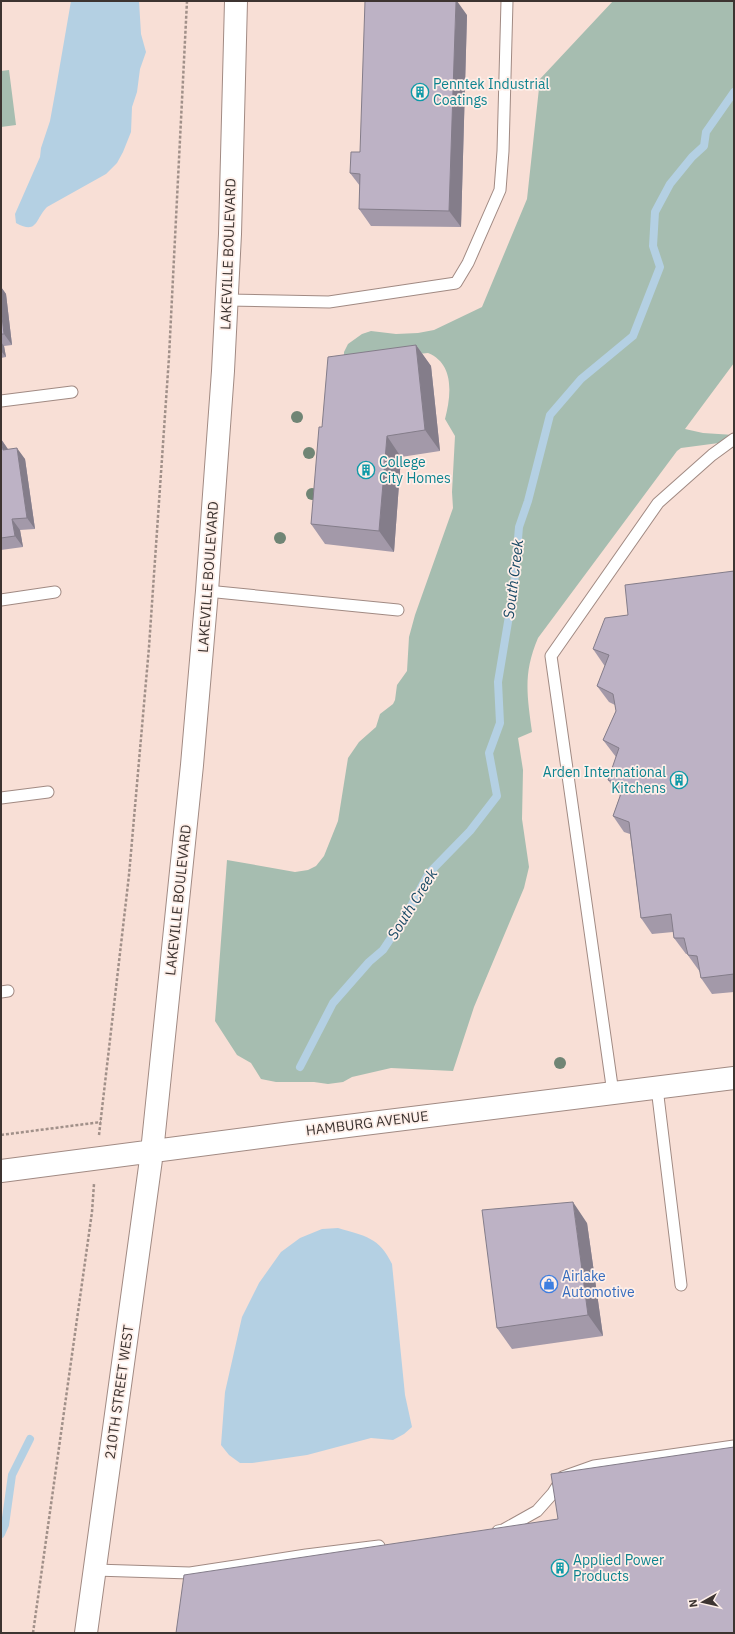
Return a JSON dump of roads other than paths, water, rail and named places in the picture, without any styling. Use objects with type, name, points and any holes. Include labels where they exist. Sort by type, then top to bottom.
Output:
[{"type":"street","name":"LAKEVILLE BOULEVARD","points":[[152,1152],[192,765],[207,591],[227,300],[236,1]]},
{"type":"street","name":"HAMBURG AVENUE","points":[[1,1172],[291,1133],[734,1078]]},
{"type":"street","name":"210TH STREET WEST","points":[[86,1633],[152,1152]]},
{"type":"lane","points":[[227,300],[329,302],[456,283],[468,263],[500,190],[503,151],[507,1]]},
{"type":"lane","points":[[1,401],[72,392]]},
{"type":"lane","points":[[613,1093],[551,656],[658,503],[712,455],[734,440]]},
{"type":"lane","points":[[207,591],[398,610]]},
{"type":"lane","points":[[1,600],[55,592]]},
{"type":"lane","points":[[1,798],[48,792]]},
{"type":"lane","points":[[657,1088],[681,1285]]},
{"type":"lane","points":[[489,1532],[503,1530],[537,1511],[563,1478],[594,1466],[734,1446]]},
{"type":"lane","points":[[95,1570],[190,1573],[306,1555],[392,1545]]},
{"type":"water","points":[[71,1],[139,1],[141,34],[146,52],[140,69],[137,92],[132,107],[131,132],[117,163],[106,174],[47,207],[32,226],[23,226],[16,223],[15,214],[40,157],[41,148],[50,121]]},
{"type":"water","points":[[338,1228],[364,1236],[376,1243],[382,1248],[392,1264],[405,1395],[412,1427],[404,1434],[393,1440],[371,1438],[307,1455],[252,1463],[240,1463],[229,1455],[221,1445],[225,1392],[242,1317],[259,1283],[281,1252],[300,1238],[322,1229]]},
{"type":"waterway","name":"South Creek","points":[[300,1067],[333,1003],[369,962],[383,950],[405,917],[429,873],[470,831],[497,796],[489,753],[500,723],[498,682],[514,586],[519,527],[528,501],[550,415],[581,379],[633,336],[660,267],[653,246],[655,212],[670,184],[692,157],[704,146],[706,132],[734,92]]},
{"type":"waterway","name":"South Creek","points":[[1,1534],[5,1525],[12,1475],[30,1439]]},
{"type":"place","name":"Penntek Industrial Coatings","points":[[420,92]]},
{"type":"place","name":"College City Homes","points":[[366,470]]},
{"type":"place","name":"Arden International Kitchens","points":[[679,780]]},
{"type":"place","name":"Airlake Automotive","points":[[549,1284]]},
{"type":"place","name":"Applied Power Products","points":[[560,1568]]}]
